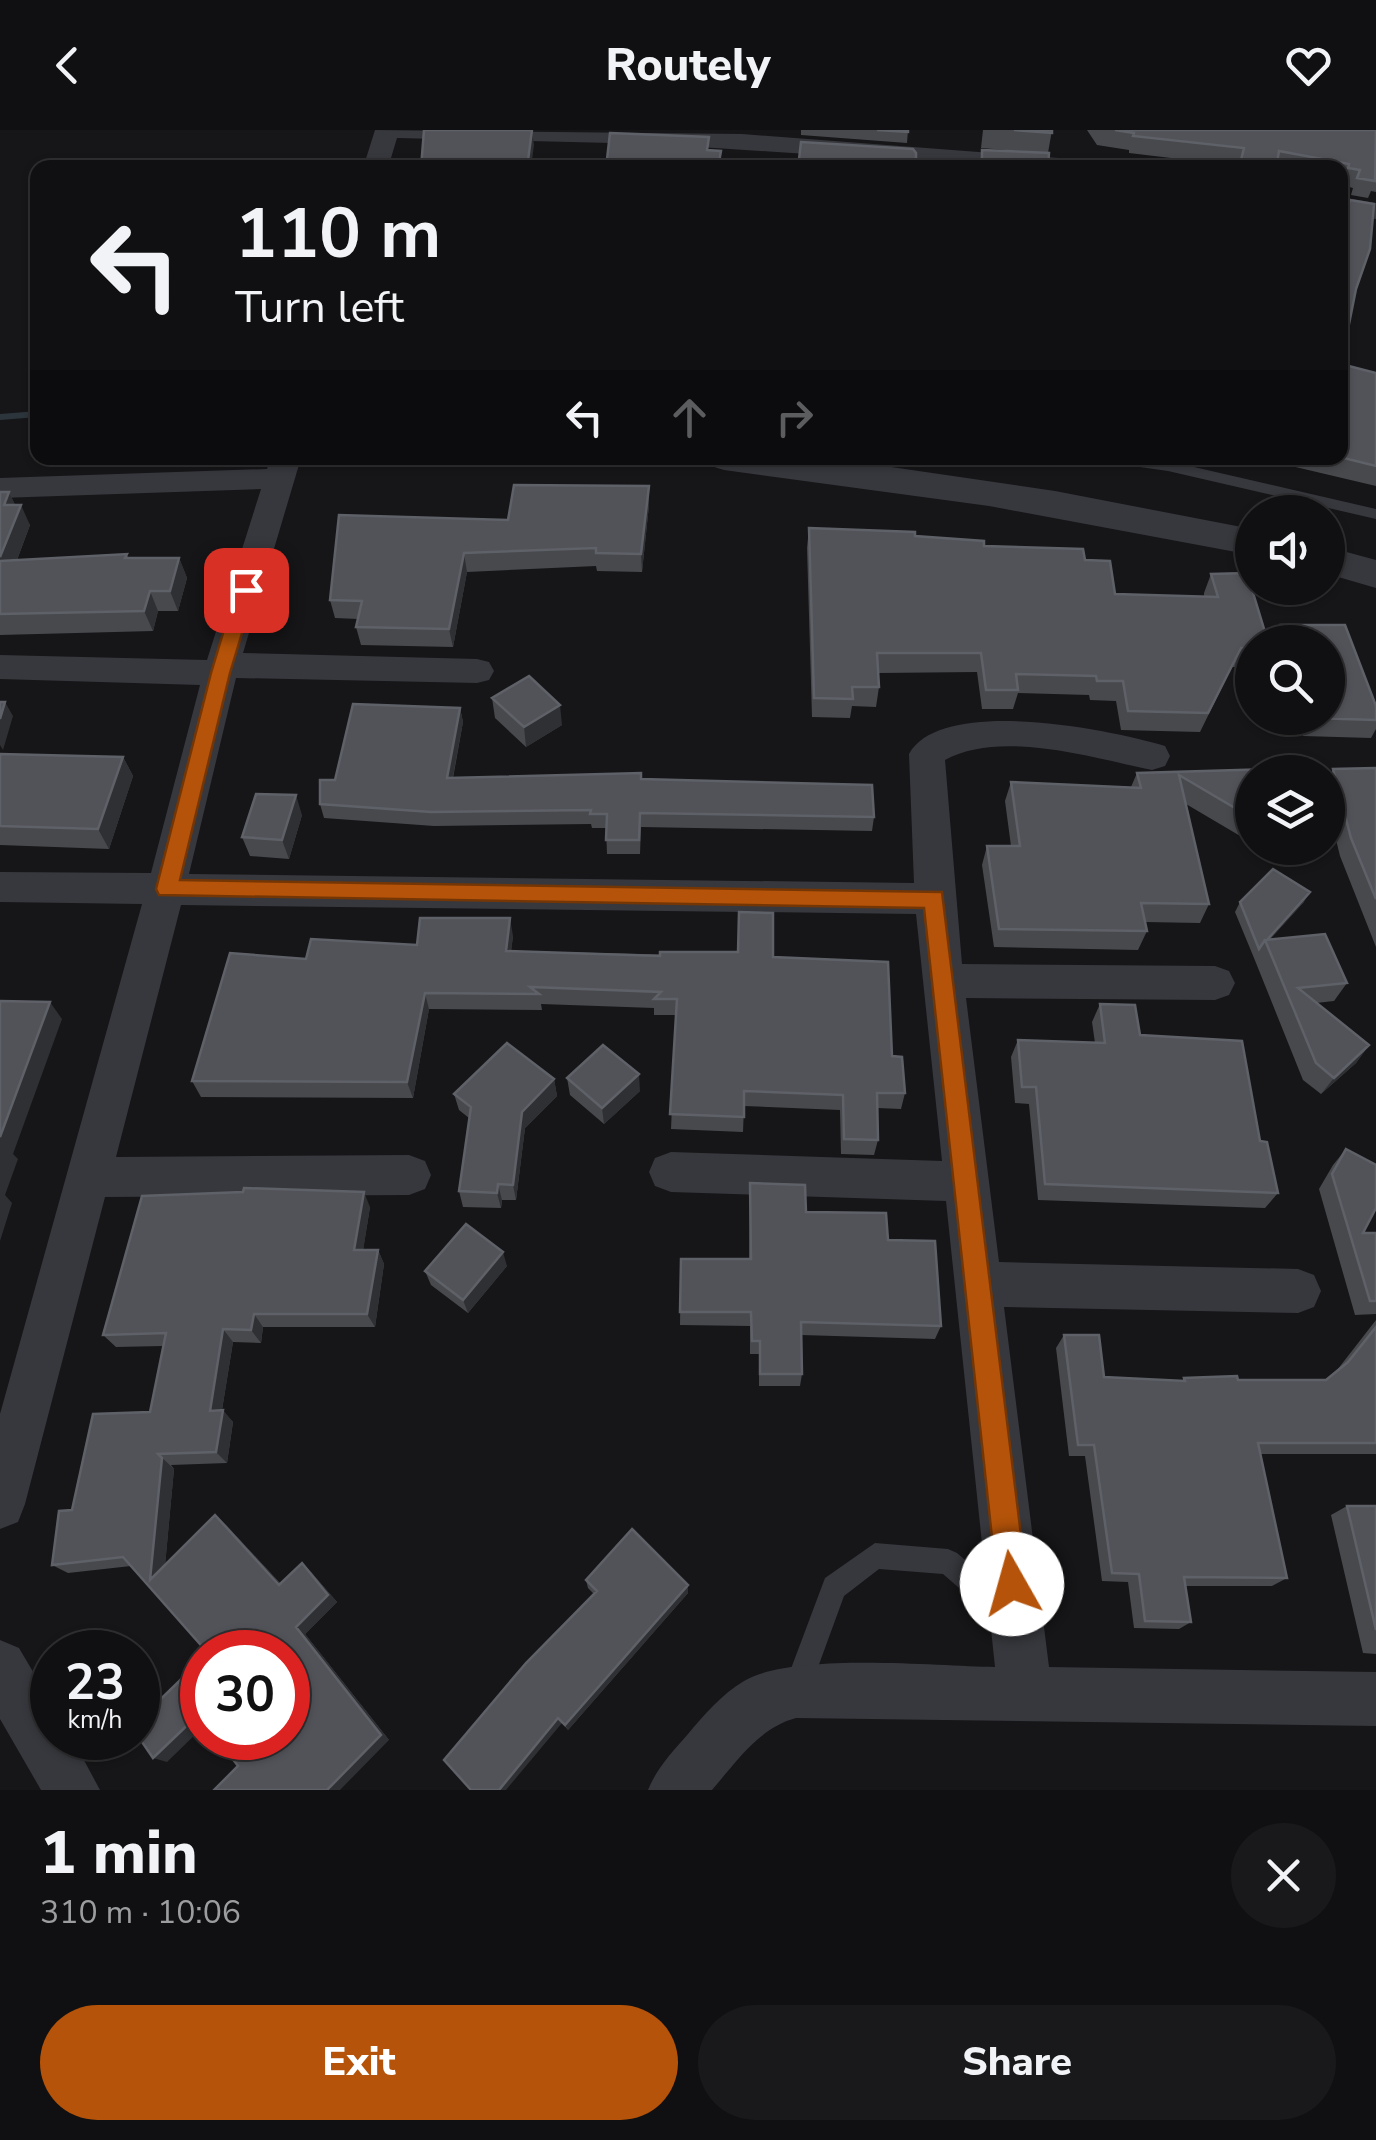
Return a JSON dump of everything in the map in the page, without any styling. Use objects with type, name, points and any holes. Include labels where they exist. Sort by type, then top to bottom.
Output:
[{"type":"street","points":[[378,160],[387,130],[757,135],[1033,160]]},
{"type":"street","points":[[573,160],[578,132]]},
{"type":"street","points":[[757,135],[758,160]]},
{"type":"street","points":[[1348,206],[1376,211]]},
{"type":"street","points":[[783,465],[1085,507],[1235,538]]},
{"type":"street","points":[[0,488],[283,468],[222,669],[0,1504]]},
{"type":"street","points":[[1345,566],[1376,574]]},
{"type":"street","points":[[0,667],[477,671]]},
{"type":"street","points":[[1025,1692],[934,899],[926,754],[943,741],[1020,734],[1152,756]]},
{"type":"street","points":[[0,888],[934,899]]},
{"type":"street","points":[[943,981],[1216,983]]},
{"type":"street","points":[[671,1172],[967,1182]]},
{"type":"street","points":[[89,1176],[409,1175]]},
{"type":"street","points":[[977,1284],[1298,1292]]},
{"type":"street","points":[[0,1666],[72,1790]]},
{"type":"street","points":[[676,1790],[730,1727],[764,1700],[796,1692],[1376,1699]]},
{"type":"lane","points":[[1161,465],[1376,514]]},
{"type":"lane","points":[[796,1692],[834,1587],[875,1556],[948,1562],[1016,1621]]},
{"type":"building","points":[[424,130],[532,130],[528,160],[422,160]]},
{"type":"building","points":[[1115,130],[1376,130],[1375,181],[1357,178],[1360,170],[1348,168],[1348,160],[1279,151],[1277,160],[1241,160],[1244,148],[1133,136],[1134,133]]},
{"type":"building","points":[[610,133],[709,137],[707,150],[721,151],[719,160],[607,160]]},
{"type":"building","points":[[801,142],[913,149],[916,153],[916,160],[799,160]]},
{"type":"building","points":[[982,150],[1049,153],[1049,160],[982,160]]},
{"type":"building","points":[[1350,200],[1374,204],[1370,249],[1348,329]]},
{"type":"building","points":[[1348,366],[1376,373],[1376,466],[1348,459]]},
{"type":"building","points":[[514,485],[649,486],[641,554],[596,553],[596,548],[464,553],[449,629],[356,627],[362,601],[330,600],[339,515],[508,520]]},
{"type":"building","points":[[0,492],[9,492],[4,505],[21,505],[0,557]]},
{"type":"building","points":[[809,528],[915,532],[915,536],[984,541],[984,546],[1083,549],[1085,560],[1110,561],[1115,594],[1218,597],[1211,574],[1235,573],[1235,605],[1257,605],[1263,625],[1235,625],[1235,660],[1208,713],[1128,711],[1123,681],[1097,681],[1096,676],[1016,674],[1018,690],[986,690],[981,653],[877,653],[879,687],[852,687],[853,699],[814,698]]},
{"type":"building","points":[[127,554],[125,558],[179,558],[170,591],[150,591],[144,611],[0,614],[0,561]]},
{"type":"building","points":[[1345,625],[1376,706],[1376,720],[1345,719]]},
{"type":"building","points":[[529,676],[560,705],[524,727],[492,698]]},
{"type":"building","points":[[353,704],[460,708],[447,778],[641,773],[641,779],[872,785],[874,817],[640,813],[639,840],[606,840],[607,814],[590,814],[591,810],[431,812],[320,804],[320,780],[335,780]]},
{"type":"building","points":[[0,754],[123,757],[98,829],[0,826]]},
{"type":"building","points":[[1376,768],[1376,899],[1345,815],[1345,769]]},
{"type":"building","points":[[1235,770],[1235,808],[1179,775],[1209,904],[1141,903],[1147,931],[999,929],[987,846],[1020,846],[1011,782],[1141,788],[1137,773]]},
{"type":"building","points":[[256,794],[296,795],[282,840],[242,837]]},
{"type":"building","points":[[1273,869],[1310,892],[1259,949],[1240,902]]},
{"type":"building","points":[[739,912],[773,913],[773,957],[888,962],[892,1056],[902,1057],[905,1093],[877,1093],[878,1140],[844,1139],[843,1095],[744,1091],[744,1117],[670,1114],[677,999],[654,999],[661,992],[530,987],[539,994],[425,993],[407,1082],[192,1081],[230,953],[306,959],[311,939],[417,945],[420,918],[510,918],[506,951],[660,956],[660,952],[738,952]]},
{"type":"building","points":[[1325,934],[1347,983],[1298,988],[1369,1045],[1334,1078],[1316,1063],[1265,940]]},
{"type":"building","points":[[0,1001],[50,1002],[0,1137]]},
{"type":"building","points":[[1100,1004],[1135,1005],[1140,1035],[1242,1041],[1260,1141],[1267,1142],[1278,1193],[1045,1184],[1036,1087],[1022,1087],[1018,1040],[1105,1043]]},
{"type":"building","points":[[507,1043],[554,1079],[522,1112],[513,1185],[498,1184],[497,1193],[459,1191],[471,1107],[454,1094]]},
{"type":"building","points":[[603,1045],[639,1074],[602,1108],[567,1078]]},
{"type":"building","points":[[1346,1149],[1376,1165],[1376,1208],[1363,1233],[1376,1233],[1376,1301],[1370,1301],[1332,1174]]},
{"type":"building","points":[[750,1183],[805,1185],[806,1212],[886,1213],[888,1240],[935,1241],[941,1326],[801,1322],[802,1374],[760,1374],[760,1341],[752,1341],[751,1312],[680,1312],[681,1259],[751,1259]]},
{"type":"building","points":[[244,1188],[364,1192],[354,1250],[378,1250],[367,1314],[254,1314],[251,1330],[223,1329],[210,1411],[223,1410],[216,1452],[158,1454],[162,1458],[150,1580],[215,1515],[279,1585],[302,1563],[328,1595],[296,1627],[298,1630],[188,1630],[123,1557],[52,1565],[59,1511],[72,1510],[93,1414],[150,1412],[166,1333],[103,1335],[142,1196],[243,1192]]},
{"type":"building","points":[[466,1224],[503,1252],[463,1300],[425,1271]]},
{"type":"building","points":[[1376,1327],[1376,1443],[1258,1443],[1287,1578],[1184,1577],[1191,1622],[1145,1621],[1139,1574],[1112,1573],[1094,1445],[1078,1445],[1064,1335],[1099,1335],[1104,1377],[1326,1380],[1348,1362]]},
{"type":"building","points":[[1347,1506],[1376,1506],[1376,1630]]},
{"type":"building","points":[[632,1529],[688,1585],[565,1725],[558,1718],[499,1790],[471,1790],[444,1760],[526,1663],[597,1591],[586,1580]]},
{"type":"building","points":[[310,1645],[381,1735],[327,1790],[214,1790],[238,1766],[234,1760],[310,1760]]},
{"type":"building","points":[[180,1680],[180,1732],[160,1751],[160,1700]]},
{"type":"waterway","points":[[0,417],[30,415]]},
{"type":"route","points":[[246,590],[220,673],[166,889],[934,899],[1012,1584]]}]
